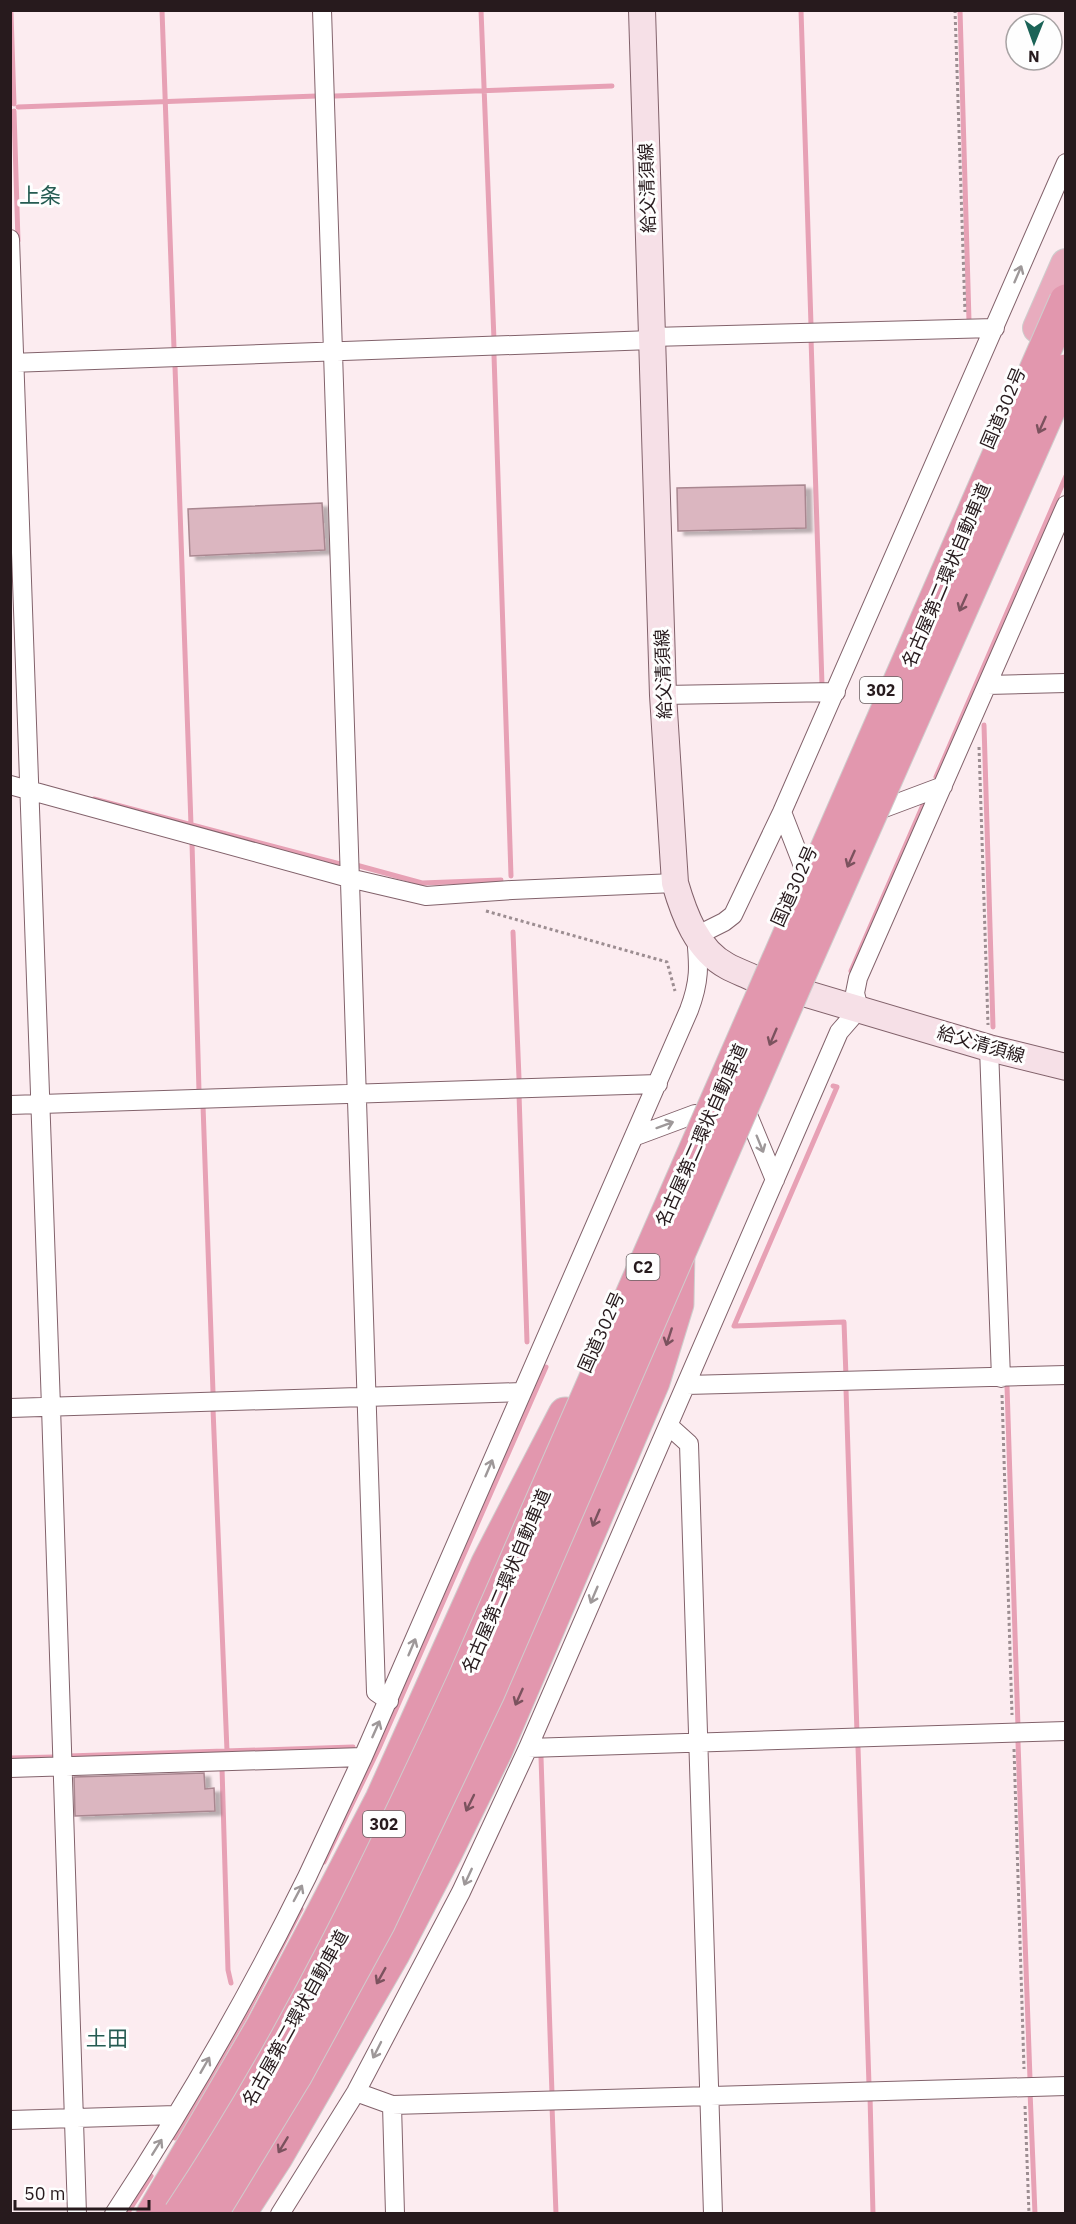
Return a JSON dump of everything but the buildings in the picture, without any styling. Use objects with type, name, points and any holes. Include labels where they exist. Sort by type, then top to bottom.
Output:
[{"type":"highway","name":"国道302号","points":[[165,2214],[261,2055],[328,1933],[394,1805],[1065,264]]},
{"type":"highway","name":"名古屋第二環状自動車道","points":[[180,2214],[282,2045],[355,1912],[402,1815],[464,1680],[1065,301]]},
{"type":"highway","name":"名古屋第二環状自動車道","points":[[212,2214],[295,2076],[346,1984],[427,1825],[484,1703],[800,974],[1065,371]]},
{"type":"highway","points":[[239,2214],[287,2138],[389,1962],[445,1854],[496,1750],[653,1382],[677,1304],[679,1266],[670,1175]]},
{"type":"highway","points":[[153,2214],[263,2026],[329,1903],[382,1798],[488,1563],[565,1414]]},
{"type":"main road","name":"給父清須線","points":[[642,10],[663,695],[675,883],[683,911],[696,936],[709,951],[725,965],[753,978],[988,1048],[1065,1067]]},
{"type":"street","points":[[322,10],[376,1692],[389,1701]]},
{"type":"street","points":[[114,2214],[176,2115],[245,1996],[291,1908],[389,1701],[689,1010],[698,987],[699,966],[696,936],[733,915],[836,692],[1065,163]]},
{"type":"street","points":[[10,238],[77,2214]]},
{"type":"street","points":[[13,363],[995,328]]},
{"type":"street","points":[[280,2214],[356,2092],[461,1892],[528,1748],[839,1032],[859,1009],[855,993],[858,978],[1065,505]]},
{"type":"street","points":[[987,685],[1065,683]]},
{"type":"street","points":[[663,695],[836,692]]},
{"type":"street","points":[[10,786],[349,878],[426,896],[675,883]]},
{"type":"street","points":[[818,834],[943,786]]},
{"type":"street","points":[[782,812],[803,866]]},
{"type":"street","points":[[988,1048],[1001,1378]]},
{"type":"street","points":[[722,1051],[774,1180]]},
{"type":"street","points":[[10,1105],[658,1084]]},
{"type":"street","points":[[636,1136],[695,1114]]},
{"type":"street","points":[[686,1385],[1065,1375]]},
{"type":"street","points":[[10,1408],[522,1392]]},
{"type":"street","points":[[669,1426],[689,1444],[713,2214]]},
{"type":"street","points":[[528,1748],[1065,1731]]},
{"type":"street","points":[[10,1768],[363,1757]]},
{"type":"street","points":[[356,2092],[392,2105],[1065,2085]]},
{"type":"street","points":[[392,2105],[395,2214]]},
{"type":"street","points":[[10,2120],[176,2115]]},
{"type":"path","points":[[955,10],[965,328]]},
{"type":"path","points":[[978,706],[988,1048]]},
{"type":"path","points":[[462,895],[483,910],[667,962],[678,1003],[689,1010]]},
{"type":"path","points":[[1001,1378],[1029,2214]]},
{"type":"waterway","points":[[162,10],[174,348]]},
{"type":"waterway","points":[[481,10],[494,340]]},
{"type":"waterway","points":[[801,10],[811,325]]},
{"type":"waterway","points":[[960,10],[969,321]]},
{"type":"waterway","points":[[11,13],[14,104]]},
{"type":"waterway","points":[[335,96],[612,86]]},
{"type":"waterway","points":[[18,107],[317,96]]},
{"type":"waterway","points":[[14,111],[18,241]]},
{"type":"waterway","points":[[811,338],[822,685]]},
{"type":"waterway","points":[[494,355],[511,876]]},
{"type":"waterway","points":[[175,366],[191,825]]},
{"type":"waterway","points":[[936,777],[1066,476]]},
{"type":"waterway","points":[[984,725],[993,1027]]},
{"type":"waterway","points":[[94,799],[340,864]]},
{"type":"waterway","points":[[851,971],[923,805]]},
{"type":"waterway","points":[[192,843],[199,1091]]},
{"type":"waterway","points":[[356,861],[356,865],[422,883],[501,880]]},
{"type":"waterway","points":[[513,932],[519,1078]]},
{"type":"waterway","points":[[833,1086],[837,1087],[734,1326],[844,1322],[846,1377]]},
{"type":"waterway","points":[[519,1094],[527,1342]]},
{"type":"waterway","points":[[203,1105],[213,1392]]},
{"type":"waterway","points":[[324,1862],[379,1748],[546,1367]]},
{"type":"waterway","points":[[1007,1386],[1018,1727]]},
{"type":"waterway","points":[[846,1389],[857,1733]]},
{"type":"waterway","points":[[213,1409],[227,1751]]},
{"type":"waterway","points":[[1018,1742],[1030,2079]]},
{"type":"waterway","points":[[68,1756],[353,1747]]},
{"type":"waterway","points":[[858,1747],[869,2085]]},
{"type":"waterway","points":[[10,1758],[54,1757]]},
{"type":"waterway","points":[[541,1757],[552,2094]]},
{"type":"waterway","points":[[222,1768],[228,1970],[231,1983]]},
{"type":"waterway","points":[[175,2138],[243,2021],[301,1909]]},
{"type":"waterway","points":[[1030,2091],[1035,2214]]},
{"type":"waterway","points":[[870,2096],[873,2214]]},
{"type":"waterway","points":[[552,2106],[556,2214]]},
{"type":"waterway","points":[[127,2214],[151,2176]]},
{"type":"district","name":"上条","points":[[40,195]]},
{"type":"district","name":"土田","points":[[107,2038]]}]
